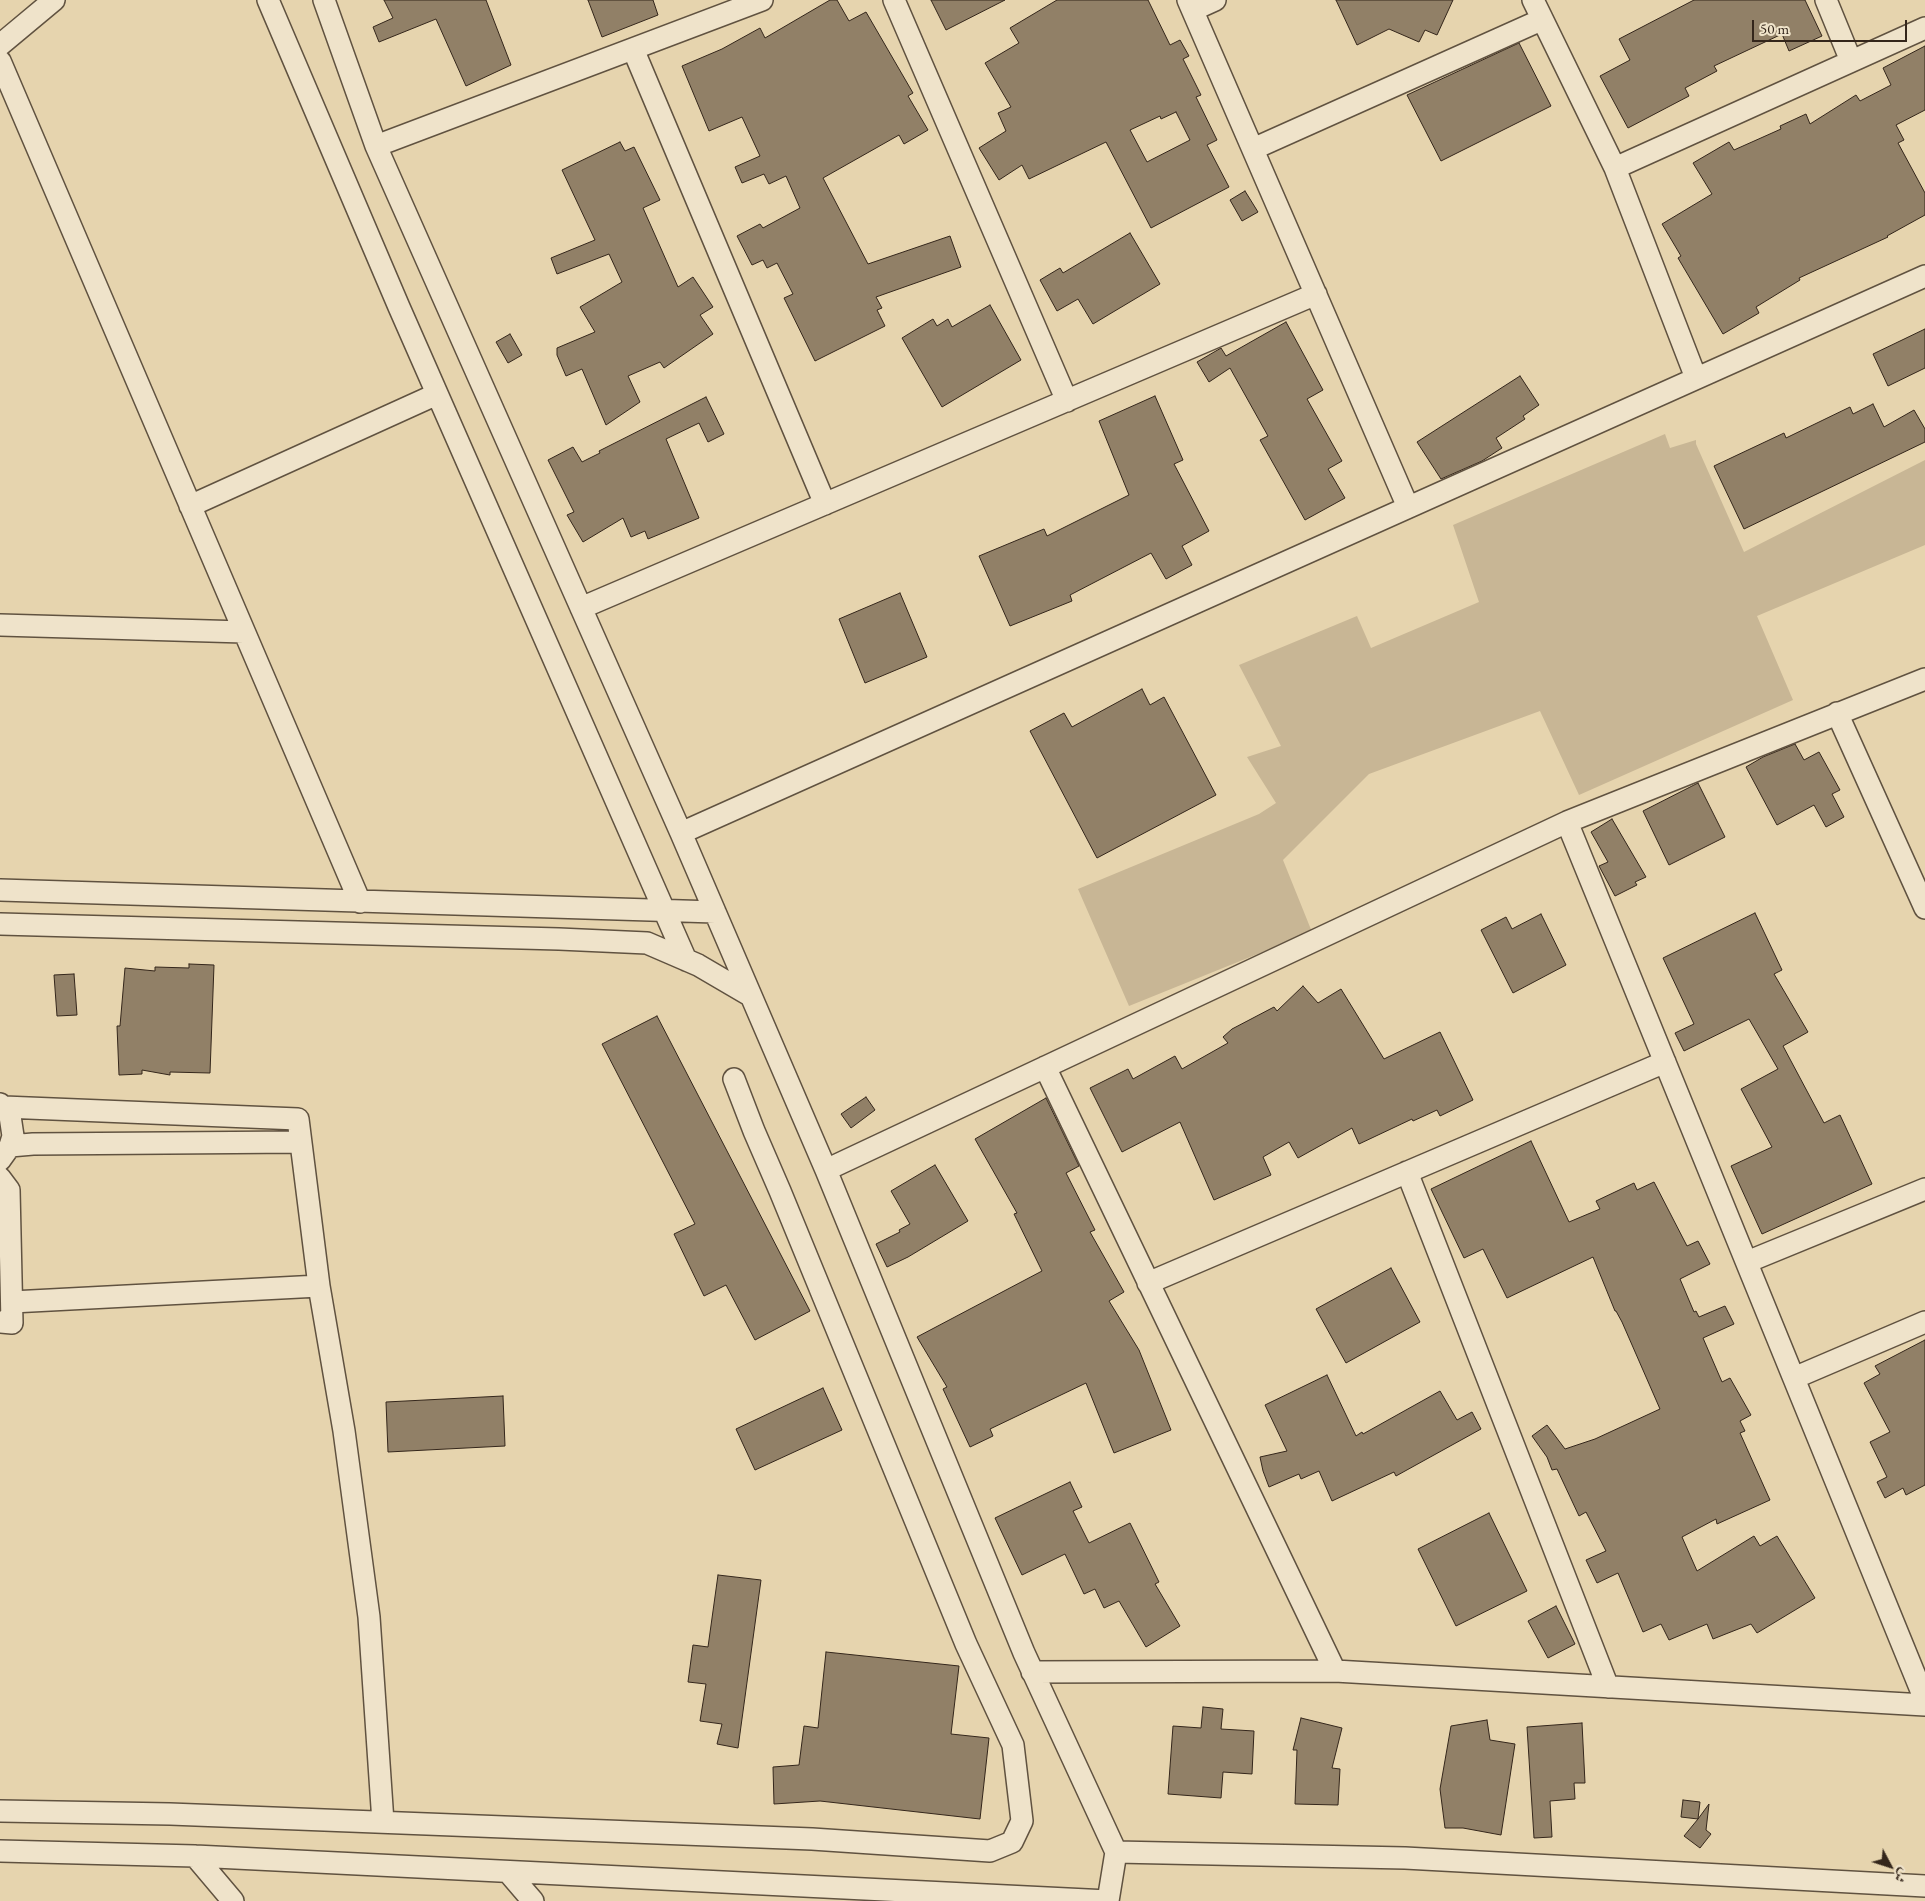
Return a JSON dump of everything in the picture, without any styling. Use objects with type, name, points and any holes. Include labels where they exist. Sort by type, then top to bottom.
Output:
[{"type":"street","points":[[0,45],[54,0]]},
{"type":"street","points":[[268,0],[437,394],[686,960]]},
{"type":"street","points":[[0,1851],[195,1856],[1108,1901],[1116,1852],[1032,1672],[826,1170],[681,833],[376,146],[324,0]]},
{"type":"street","points":[[376,146],[762,0]]},
{"type":"street","points":[[894,0],[1067,400]]},
{"type":"street","points":[[1215,0],[1191,5],[1408,507]]},
{"type":"street","points":[[1533,0],[1541,20],[1615,168],[1696,378]]},
{"type":"street","points":[[1826,0],[1851,61]]},
{"type":"street","points":[[1253,149],[1541,20]]},
{"type":"street","points":[[1615,168],[1925,28]]},
{"type":"street","points":[[633,49],[825,504]]},
{"type":"street","points":[[0,61],[360,902]]},
{"type":"street","points":[[681,833],[1925,276]]},
{"type":"street","points":[[581,608],[1316,294]]},
{"type":"street","points":[[190,506],[437,394]]},
{"type":"street","points":[[0,625],[244,632]]},
{"type":"street","points":[[826,1170],[1567,822],[1925,679]]},
{"type":"street","points":[[1838,713],[1925,908]]},
{"type":"street","points":[[1567,822],[1925,1700]]},
{"type":"street","points":[[0,890],[715,912]]},
{"type":"street","points":[[0,924],[549,938],[647,943],[698,965],[751,996]]},
{"type":"street","points":[[1148,1284],[1665,1062]]},
{"type":"street","points":[[1045,1067],[1334,1671]]},
{"type":"street","points":[[0,1811],[170,1814],[384,1822],[812,1840],[990,1851],[1012,1842],[1022,1821],[1013,1745],[966,1644],[734,1079]]},
{"type":"street","points":[[2,1106],[298,1119],[319,1286],[344,1431],[369,1617],[384,1822]]},
{"type":"street","points":[[2,1106],[10,1116],[13,1126],[13,1136],[5,1153]]},
{"type":"street","points":[[5,1153],[34,1144],[300,1142]]},
{"type":"street","points":[[1407,1172],[1608,1687]]},
{"type":"street","points":[[0,1178],[9,1190],[12,1323],[0,1322]]},
{"type":"street","points":[[1747,1262],[1925,1189]]},
{"type":"street","points":[[12,1302],[319,1286]]},
{"type":"street","points":[[1794,1378],[1925,1322]]},
{"type":"street","points":[[1032,1672],[1334,1671],[1925,1705]]},
{"type":"street","points":[[1116,1852],[1404,1858],[1925,1886]]},
{"type":"street","points":[[195,1856],[233,1901]]},
{"type":"street","points":[[508,1872],[533,1901]]},
{"type":"shaded area","points":[[1665,434],[1670,448],[1696,440],[1696,444],[1744,552],[1925,460],[1925,545],[1757,616],[1793,700],[1579,795],[1540,711],[1369,774],[1283,860],[1312,932],[1129,1006],[1078,889],[1259,814],[1276,803],[1247,757],[1281,746],[1239,665],[1357,616],[1371,648],[1479,602],[1453,525]]},
{"type":"building","points":[[384,0],[486,0],[511,65],[466,86],[436,19],[379,42],[373,27],[393,18]]},
{"type":"building","points":[[588,0],[653,0],[658,15],[602,37]]},
{"type":"building","points":[[830,0],[837,0],[849,21],[866,12],[913,93],[908,96],[928,130],[904,144],[899,135],[823,178],[868,264],[950,236],[961,267],[876,297],[882,308],[877,310],[885,326],[815,361],[784,298],[793,294],[777,263],[767,268],[763,260],[752,265],[737,236],[760,224],[763,228],[800,208],[786,176],[769,184],[764,174],[742,183],[735,167],[760,156],[742,117],[709,131],[682,66],[722,49],[760,28],[765,38]]},
{"type":"building","points":[[931,0],[1005,0],[946,30]]},
{"type":"building","points":[[1057,0],[1148,0],[1170,45],[1180,40],[1189,56],[1183,59],[1201,95],[1196,97],[1217,140],[1207,145],[1229,187],[1151,228],[1106,142],[1029,179],[1022,165],[999,180],[979,148],[1006,131],[998,113],[1011,107],[985,63],[1019,43],[1010,28]],"holes":[[[1176,112],[1190,140],[1147,162],[1130,130],[1160,116],[1161,119]]]},
{"type":"building","points":[[1336,0],[1453,0],[1437,35],[1425,30],[1419,42],[1389,29],[1357,45]]},
{"type":"building","points":[[1694,0],[1805,0],[1822,36],[1789,51],[1782,34],[1714,66],[1717,71],[1685,88],[1689,96],[1628,128],[1600,76],[1630,60],[1619,39]]},
{"type":"building","points":[[1519,43],[1551,106],[1441,161],[1407,95]]},
{"type":"building","points":[[1925,46],[1925,110],[1896,125],[1904,140],[1898,143],[1925,193],[1925,215],[1888,237],[1799,278],[1800,280],[1756,307],[1759,313],[1723,334],[1678,258],[1681,256],[1662,224],[1712,194],[1693,163],[1729,142],[1734,150],[1781,129],[1780,126],[1806,114],[1810,124],[1856,95],[1860,101],[1891,85],[1883,68]]},
{"type":"building","points":[[620,142],[625,151],[634,147],[660,200],[643,208],[678,287],[693,277],[713,307],[700,315],[713,334],[664,368],[660,362],[628,376],[640,402],[606,425],[582,369],[566,376],[557,355],[557,348],[595,332],[580,307],[622,282],[609,254],[557,274],[551,258],[595,240],[562,170]]},
{"type":"building","points":[[1245,191],[1258,212],[1242,221],[1230,200]]},
{"type":"building","points":[[1130,233],[1160,284],[1093,324],[1078,299],[1057,311],[1040,280],[1060,268],[1063,273]]},
{"type":"building","points":[[990,305],[1021,360],[942,407],[902,338],[933,319],[937,326],[948,319],[952,327]]},
{"type":"building","points":[[1286,322],[1323,390],[1307,399],[1342,461],[1328,469],[1345,498],[1305,520],[1260,440],[1268,436],[1230,368],[1209,382],[1197,362],[1221,348],[1226,356]]},
{"type":"building","points":[[1925,329],[1925,368],[1888,386],[1873,354]]},
{"type":"building","points":[[510,334],[522,355],[508,363],[496,342]]},
{"type":"building","points":[[1520,376],[1539,405],[1523,416],[1525,419],[1496,438],[1502,448],[1482,461],[1441,479],[1417,442]]},
{"type":"building","points":[[1155,396],[1183,460],[1174,464],[1209,531],[1182,546],[1192,565],[1166,579],[1151,553],[1070,595],[1072,601],[1010,626],[979,556],[1044,529],[1047,536],[1129,495],[1099,421]]},
{"type":"building","points":[[706,397],[724,434],[708,442],[699,423],[666,439],[699,518],[648,539],[645,531],[631,537],[623,518],[583,542],[567,515],[574,512],[548,460],[573,447],[582,462],[600,453],[599,451]]},
{"type":"building","points":[[1873,404],[1884,427],[1914,410],[1925,429],[1925,442],[1744,529],[1714,466],[1784,433],[1786,438],[1850,407],[1853,414]]},
{"type":"building","points":[[900,593],[927,657],[865,683],[839,619]]},
{"type":"building","points":[[1142,689],[1150,705],[1164,697],[1216,795],[1097,858],[1030,731],[1064,713],[1072,727]]},
{"type":"building","points":[[1795,744],[1804,760],[1819,752],[1840,790],[1832,794],[1844,817],[1826,827],[1814,805],[1777,825],[1746,767],[1763,757]]},
{"type":"building","points":[[1698,783],[1725,837],[1669,865],[1643,811]]},
{"type":"building","points":[[1612,819],[1646,877],[1635,882],[1637,885],[1615,896],[1599,866],[1608,862],[1591,832]]},
{"type":"building","points":[[1755,913],[1782,970],[1774,974],[1808,1032],[1783,1046],[1824,1123],[1840,1115],[1872,1184],[1762,1234],[1731,1166],[1772,1147],[1741,1089],[1778,1069],[1749,1019],[1684,1051],[1675,1033],[1694,1024],[1663,958]]},
{"type":"building","points":[[1541,914],[1566,965],[1513,993],[1481,930],[1506,917],[1512,929]]},
{"type":"building","points":[[189,964],[214,965],[210,1073],[170,1072],[170,1075],[142,1070],[142,1074],[119,1075],[117,1026],[120,1026],[125,968],[155,971],[155,967],[189,968]]},
{"type":"building","points":[[74,974],[77,1015],[57,1016],[54,975]]},
{"type":"building","points":[[1303,986],[1318,1003],[1341,989],[1384,1059],[1440,1032],[1473,1100],[1440,1116],[1437,1110],[1413,1121],[1412,1119],[1359,1144],[1352,1128],[1298,1158],[1289,1142],[1263,1157],[1271,1175],[1214,1200],[1180,1122],[1122,1152],[1090,1088],[1128,1069],[1133,1079],[1175,1056],[1182,1069],[1228,1043],[1223,1037],[1232,1029],[1274,1007],[1277,1011]]},
{"type":"building","points":[[657,1016],[810,1311],[755,1340],[726,1285],[704,1296],[674,1234],[695,1224],[602,1044]]},
{"type":"building","points":[[866,1097],[875,1110],[851,1128],[841,1114]]},
{"type":"building","points":[[1046,1098],[1079,1166],[1066,1173],[1095,1230],[1090,1232],[1124,1292],[1109,1301],[1139,1350],[1171,1430],[1114,1453],[1086,1383],[990,1429],[993,1436],[970,1447],[943,1389],[947,1387],[917,1337],[1042,1271],[1014,1214],[1017,1213],[975,1139]]},
{"type":"building","points":[[1531,1141],[1569,1222],[1600,1209],[1596,1201],[1634,1183],[1637,1190],[1654,1182],[1687,1246],[1698,1241],[1710,1264],[1680,1279],[1694,1312],[1696,1311],[1699,1317],[1725,1306],[1734,1324],[1703,1338],[1722,1382],[1730,1378],[1751,1415],[1740,1421],[1745,1431],[1740,1433],[1770,1500],[1717,1524],[1716,1519],[1682,1537],[1697,1571],[1754,1536],[1760,1546],[1777,1536],[1815,1598],[1757,1633],[1751,1624],[1713,1639],[1707,1624],[1669,1640],[1661,1624],[1643,1632],[1618,1573],[1597,1583],[1586,1560],[1606,1551],[1586,1512],[1579,1516],[1557,1469],[1552,1470],[1547,1457],[1532,1436],[1547,1425],[1565,1449],[1595,1439],[1660,1409],[1622,1322],[1615,1311],[1593,1257],[1507,1298],[1483,1249],[1464,1258],[1431,1189]]},
{"type":"building","points":[[935,1165],[968,1221],[908,1257],[887,1267],[876,1244],[900,1232],[899,1230],[910,1224],[891,1191]]},
{"type":"building","points":[[1391,1268],[1420,1322],[1346,1363],[1316,1309]]},
{"type":"building","points":[[1925,1340],[1925,1485],[1906,1495],[1903,1488],[1885,1498],[1877,1482],[1887,1477],[1870,1442],[1890,1432],[1864,1383],[1880,1374],[1875,1366]]},
{"type":"building","points":[[1327,1375],[1356,1436],[1362,1432],[1363,1434],[1440,1391],[1457,1420],[1472,1412],[1481,1429],[1396,1476],[1394,1472],[1332,1501],[1319,1471],[1301,1479],[1299,1474],[1269,1487],[1260,1457],[1287,1451],[1265,1405]]},
{"type":"building","points":[[823,1388],[842,1430],[755,1470],[736,1429]]},
{"type":"building","points":[[503,1396],[505,1446],[388,1452],[386,1402]]},
{"type":"building","points":[[1070,1482],[1082,1507],[1073,1511],[1089,1543],[1130,1523],[1159,1582],[1155,1584],[1180,1626],[1146,1647],[1119,1601],[1104,1608],[1095,1589],[1084,1594],[1065,1554],[1022,1575],[995,1518]]},
{"type":"building","points":[[1489,1513],[1527,1591],[1456,1626],[1418,1549]]},
{"type":"building","points":[[718,1575],[761,1580],[738,1748],[717,1744],[722,1724],[700,1721],[706,1684],[688,1682],[693,1645],[708,1647]]},
{"type":"building","points":[[1556,1606],[1575,1644],[1548,1658],[1528,1621]]},
{"type":"building","points":[[826,1652],[959,1666],[951,1734],[989,1738],[980,1819],[820,1801],[774,1804],[773,1767],[799,1765],[804,1726],[818,1728]]},
{"type":"building","points":[[1203,1707],[1223,1709],[1221,1729],[1254,1731],[1252,1774],[1223,1772],[1221,1798],[1168,1794],[1173,1726],[1201,1728]]},
{"type":"building","points":[[1301,1718],[1342,1728],[1332,1768],[1340,1769],[1338,1805],[1295,1804],[1297,1750],[1293,1750]]},
{"type":"building","points":[[1487,1720],[1490,1740],[1515,1744],[1501,1835],[1463,1828],[1445,1828],[1440,1789],[1451,1726]]},
{"type":"building","points":[[1582,1723],[1585,1783],[1574,1783],[1575,1799],[1550,1801],[1552,1837],[1534,1838],[1527,1727]]},
{"type":"building","points":[[1683,1800],[1700,1802],[1698,1819],[1681,1817]]},
{"type":"building","points":[[1709,1804],[1706,1830],[1711,1834],[1700,1848],[1684,1836]]}]
